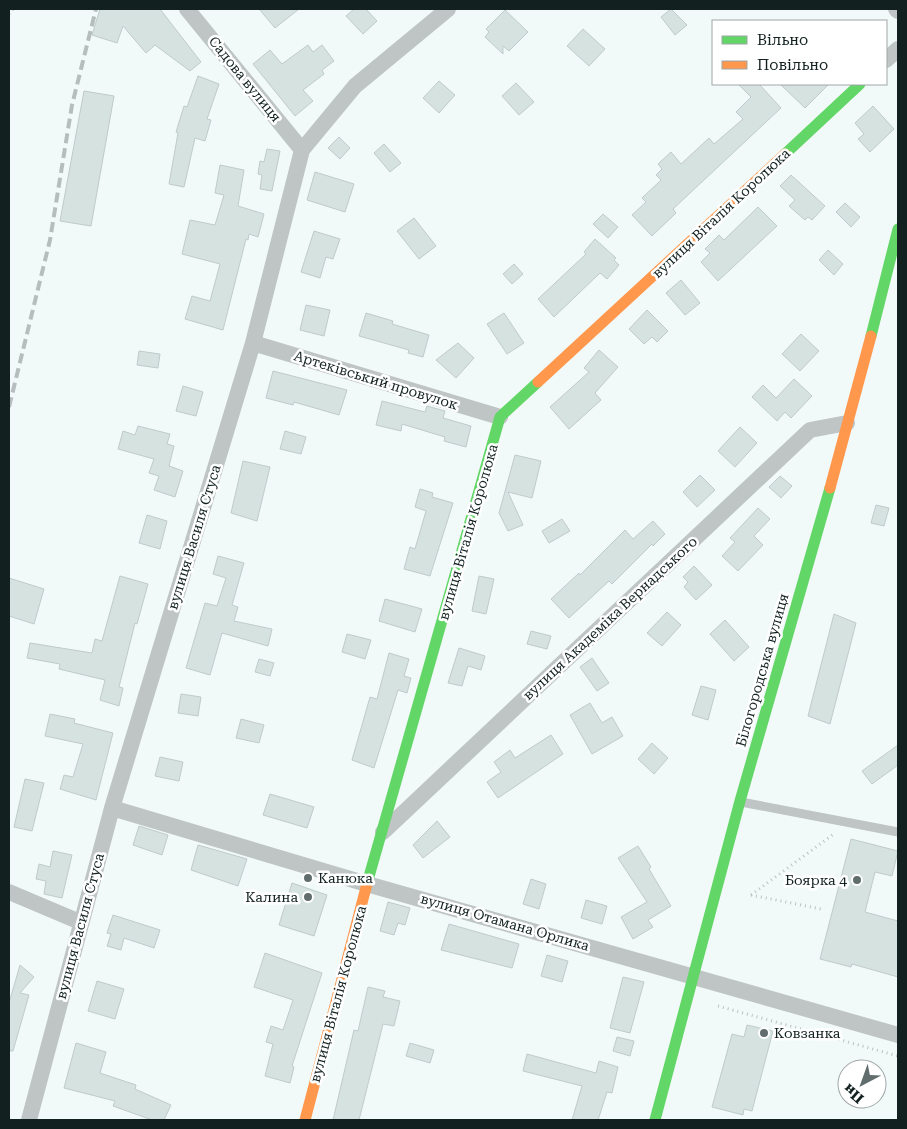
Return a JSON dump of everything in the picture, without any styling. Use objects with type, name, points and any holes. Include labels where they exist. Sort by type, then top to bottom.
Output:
[{"type":"street","name":"Садова вулиця","points":[[187,9],[302,150]]},
{"type":"street","name":"вулиця Василя Стуса","points":[[29,1120],[80,922],[112,808],[253,343],[302,150],[355,86],[448,9]]},
{"type":"street","points":[[887,59],[898,48]]},
{"type":"street","name":"вулиця Віталія Королюка","points":[[305,1120],[367,884],[500,417],[859,85]]},
{"type":"street","name":"Білогородська вулиця","points":[[655,1120],[740,801],[847,423],[898,229]]},
{"type":"street","name":"Артеківський провулок","points":[[253,343],[500,417]]},
{"type":"street","name":"вулиця Академіка Вернадського","points":[[383,832],[810,430],[847,423]]},
{"type":"street","name":"вулиця Отамана Орлика","points":[[112,808],[367,884],[898,1035]]},
{"type":"street","points":[[9,892],[80,922]]},
{"type":"lane","points":[[740,801],[898,832]]},
{"type":"path","points":[[9,14],[13,9]]},
{"type":"path","points":[[821,909],[751,894],[848,822]]},
{"type":"path","points":[[718,1006],[898,1056]]},
{"type":"building","points":[[100,9],[160,9],[201,62],[190,71],[155,45],[146,53],[123,26],[117,43],[92,35]]},
{"type":"building","points":[[259,9],[299,9],[275,28]]},
{"type":"building","points":[[354,9],[366,9],[377,21],[363,34],[346,16]]},
{"type":"building","points":[[671,9],[687,25],[675,35],[661,17]]},
{"type":"building","points":[[505,10],[528,32],[509,51],[503,46],[503,54],[485,37],[489,32],[486,29]]},
{"type":"building","points":[[583,29],[605,49],[589,66],[567,46]]},
{"type":"building","points":[[308,45],[313,52],[322,45],[334,61],[322,70],[324,74],[303,90],[313,101],[295,116],[253,64],[270,50],[282,64]]},
{"type":"building","points":[[198,76],[219,84],[207,119],[211,120],[205,141],[195,138],[184,187],[169,184],[178,133],[176,132],[184,106],[187,107]]},
{"type":"building","points":[[439,81],[455,95],[439,113],[423,98]]},
{"type":"building","points":[[516,83],[534,102],[519,115],[502,96]]},
{"type":"building","points":[[739,85],[760,85],[781,108],[673,209],[676,213],[652,236],[632,215],[646,202],[642,198],[661,180],[656,175],[662,169],[658,164],[671,152],[681,164],[709,138],[714,144],[743,119],[736,112],[751,97]]},
{"type":"building","points":[[781,85],[828,85],[805,108]]},
{"type":"building","points":[[84,91],[114,96],[91,226],[60,221]]},
{"type":"building","points":[[873,106],[894,129],[870,152],[858,139],[864,134],[855,123]]},
{"type":"building","points":[[339,137],[350,148],[340,159],[328,148]]},
{"type":"building","points":[[384,144],[401,163],[390,172],[374,153]]},
{"type":"building","points":[[267,149],[280,151],[272,191],[260,189],[262,175],[258,174],[260,161],[264,162]]},
{"type":"building","points":[[220,165],[244,170],[238,206],[264,214],[258,237],[249,234],[248,240],[246,239],[223,330],[185,319],[192,296],[210,301],[220,264],[182,254],[190,220],[215,225],[224,195],[215,193]]},
{"type":"building","points":[[315,172],[354,184],[345,212],[307,200]]},
{"type":"building","points":[[791,175],[825,206],[812,220],[808,217],[805,220],[789,206],[795,200],[780,186]]},
{"type":"building","points":[[845,203],[860,217],[851,227],[836,212]]},
{"type":"building","points":[[758,207],[777,226],[718,281],[701,262],[710,253],[705,249],[719,235],[724,240]]},
{"type":"building","points":[[603,214],[618,227],[608,238],[593,224]]},
{"type":"building","points":[[414,218],[436,246],[419,259],[397,231]]},
{"type":"building","points":[[314,231],[340,239],[333,259],[326,257],[320,278],[301,272]]},
{"type":"building","points":[[595,239],[616,258],[614,260],[619,265],[607,279],[600,273],[554,317],[538,299],[586,254],[584,252]]},
{"type":"building","points":[[828,250],[843,264],[834,275],[819,260]]},
{"type":"building","points":[[514,264],[523,274],[512,284],[503,274]]},
{"type":"building","points":[[681,280],[700,303],[685,315],[666,293]]},
{"type":"building","points":[[306,305],[330,310],[324,336],[300,330]]},
{"type":"building","points":[[647,310],[668,331],[657,342],[652,337],[644,344],[629,329]]},
{"type":"building","points":[[366,313],[393,321],[392,324],[429,335],[423,357],[408,353],[409,350],[359,336]]},
{"type":"building","points":[[504,313],[524,343],[507,354],[487,324]]},
{"type":"building","points":[[801,334],[819,351],[800,371],[782,354]]},
{"type":"building","points":[[458,343],[474,358],[456,378],[436,360]]},
{"type":"building","points":[[599,350],[618,367],[595,393],[601,400],[569,429],[550,407],[589,372],[584,368]]},
{"type":"building","points":[[139,351],[160,354],[158,368],[137,365]]},
{"type":"building","points":[[273,371],[347,390],[339,415],[294,402],[293,405],[266,398]]},
{"type":"building","points":[[794,379],[812,396],[791,418],[785,412],[777,421],[752,397],[763,385],[776,398]]},
{"type":"building","points":[[183,386],[203,392],[196,416],[176,411]]},
{"type":"building","points":[[382,401],[425,412],[427,406],[445,411],[443,418],[471,426],[466,447],[444,441],[445,437],[402,424],[401,431],[376,425]]},
{"type":"building","points":[[138,426],[170,434],[167,444],[174,446],[169,466],[183,471],[175,497],[154,490],[159,476],[149,473],[154,459],[118,449],[123,431],[135,435]]},
{"type":"building","points":[[740,427],[757,443],[735,467],[718,451]]},
{"type":"building","points":[[285,431],[306,437],[301,454],[280,449]]},
{"type":"building","points":[[515,455],[541,461],[532,498],[508,492],[523,525],[508,531],[499,513]]},
{"type":"building","points":[[243,461],[270,467],[257,521],[231,513]]},
{"type":"building","points":[[700,475],[715,490],[697,507],[683,492]]},
{"type":"building","points":[[780,476],[792,486],[781,498],[769,487]]},
{"type":"building","points":[[420,489],[433,493],[432,497],[453,503],[430,576],[404,569],[410,547],[415,549],[426,511],[415,507]]},
{"type":"building","points":[[876,505],[889,508],[884,526],[871,523]]},
{"type":"building","points":[[758,508],[770,519],[754,536],[763,545],[738,571],[722,556],[735,542],[730,538]]},
{"type":"building","points":[[147,515],[167,521],[160,549],[139,543]]},
{"type":"building","points":[[562,519],[570,531],[549,543],[542,531]]},
{"type":"building","points":[[653,521],[665,534],[653,546],[652,544],[612,584],[609,581],[569,618],[551,599],[579,573],[580,575],[625,530],[633,539]]},
{"type":"building","points":[[218,556],[244,563],[232,605],[238,607],[234,621],[272,629],[268,646],[222,633],[210,675],[186,668],[205,603],[217,606],[226,578],[213,574]]},
{"type":"building","points":[[694,566],[712,585],[696,600],[684,587],[688,582],[683,577]]},
{"type":"building","points":[[120,576],[148,584],[137,624],[135,623],[119,687],[123,688],[119,706],[100,700],[105,680],[59,669],[60,664],[27,658],[30,643],[92,653],[95,639],[102,641]]},
{"type":"building","points":[[479,576],[494,579],[486,614],[472,611]]},
{"type":"building","points":[[9,578],[44,589],[34,624],[9,616]]},
{"type":"building","points":[[385,599],[422,609],[415,632],[379,621]]},
{"type":"building","points":[[667,612],[681,625],[662,646],[647,633]]},
{"type":"building","points":[[834,614],[856,623],[830,724],[808,716]]},
{"type":"building","points":[[725,620],[749,647],[734,661],[710,634]]},
{"type":"building","points":[[531,631],[551,636],[547,649],[527,644]]},
{"type":"building","points":[[347,634],[371,640],[365,659],[342,652]]},
{"type":"building","points":[[459,648],[485,656],[481,670],[468,666],[462,686],[448,683]]},
{"type":"building","points":[[389,653],[409,659],[404,676],[411,678],[407,693],[398,690],[374,768],[352,760],[370,697],[377,699]]},
{"type":"building","points":[[592,658],[609,683],[597,691],[580,667]]},
{"type":"building","points":[[259,659],[274,663],[270,676],[255,672]]},
{"type":"building","points":[[701,686],[716,690],[708,720],[692,715]]},
{"type":"building","points":[[181,694],[201,697],[198,716],[178,713]]},
{"type":"building","points":[[590,703],[602,723],[612,717],[623,736],[592,754],[570,715]]},
{"type":"building","points":[[50,714],[75,719],[74,723],[113,733],[96,800],[60,789],[64,775],[73,777],[83,744],[45,736]]},
{"type":"building","points":[[241,719],[264,725],[259,743],[236,738]]},
{"type":"building","points":[[551,735],[563,754],[498,798],[487,782],[501,772],[494,762],[510,750],[515,758]]},
{"type":"building","points":[[652,743],[668,758],[654,774],[638,759]]},
{"type":"building","points":[[898,745],[898,765],[872,784],[862,771]]},
{"type":"building","points":[[160,757],[183,762],[179,781],[155,776]]},
{"type":"building","points":[[25,779],[44,783],[32,831],[14,827]]},
{"type":"building","points":[[270,794],[314,807],[307,828],[263,815]]},
{"type":"building","points":[[437,821],[450,837],[423,858],[413,845]]},
{"type":"building","points":[[139,826],[168,835],[162,855],[133,845]]},
{"type":"building","points":[[851,839],[898,851],[892,876],[875,872],[865,912],[898,921],[898,977],[852,964],[851,967],[820,959]]},
{"type":"building","points":[[198,845],[247,859],[238,886],[191,870]]},
{"type":"building","points":[[638,846],[671,906],[648,920],[653,927],[633,939],[621,917],[647,902],[618,858]]},
{"type":"building","points":[[53,851],[72,855],[62,898],[44,894],[46,881],[36,879],[39,864],[50,867]]},
{"type":"building","points":[[531,879],[546,884],[539,909],[523,904]]},
{"type":"building","points":[[292,883],[327,895],[314,936],[279,925]]},
{"type":"building","points":[[586,900],[607,906],[602,924],[581,918]]},
{"type":"building","points":[[388,902],[410,908],[405,925],[398,923],[394,935],[380,931]]},
{"type":"building","points":[[113,915],[160,930],[154,948],[124,938],[121,950],[107,946],[111,934],[107,933]]},
{"type":"building","points":[[449,924],[519,944],[512,968],[441,950]]},
{"type":"building","points":[[265,953],[322,973],[292,1066],[294,1067],[290,1083],[265,1076],[273,1044],[266,1042],[271,1026],[283,1030],[293,1000],[254,987]]},
{"type":"building","points":[[547,955],[568,961],[562,982],[541,976]]},
{"type":"building","points":[[20,965],[34,977],[20,993],[29,995],[13,1051],[9,1051],[9,1003]]},
{"type":"building","points":[[623,977],[644,982],[630,1033],[610,1028]]},
{"type":"building","points":[[97,981],[124,989],[115,1019],[88,1011]]},
{"type":"building","points":[[368,987],[385,991],[383,997],[400,1001],[394,1026],[383,1024],[359,1120],[333,1120],[354,1030],[358,1031]]},
{"type":"building","points":[[747,1025],[773,1031],[752,1111],[744,1109],[743,1115],[712,1107],[732,1034],[744,1037]]},
{"type":"building","points":[[617,1037],[634,1041],[630,1056],[613,1051]]},
{"type":"building","points":[[76,1043],[106,1052],[100,1073],[136,1085],[135,1089],[171,1105],[164,1120],[152,1120],[113,1106],[115,1101],[64,1088]]},
{"type":"building","points":[[410,1043],[434,1050],[430,1063],[406,1056]]},
{"type":"building","points":[[527,1054],[596,1073],[599,1061],[618,1067],[612,1093],[607,1092],[598,1120],[572,1120],[582,1086],[523,1071]]},
{"type":"railway","points":[[9,407],[50,240],[72,105],[96,9]]},
{"type":"traffic: fast","points":[[785,154],[859,85]]},
{"type":"traffic: fast","points":[[871,336],[898,229]]},
{"type":"traffic: fast","points":[[368,880],[500,417],[538,382]]},
{"type":"traffic: fast","points":[[655,1120],[740,801],[830,488]]},
{"type":"traffic: slow","points":[[538,382],[785,154]]},
{"type":"traffic: slow","points":[[830,488],[871,336]]},
{"type":"traffic: slow","points":[[305,1120],[368,880]]},
{"type":"place","name":"Канюка","points":[[308,878]]},
{"type":"place","name":"Боярка 4","points":[[857,880]]},
{"type":"place","name":"Калина","points":[[308,897]]},
{"type":"place","name":"Ковзанка","points":[[764,1033]]}]
